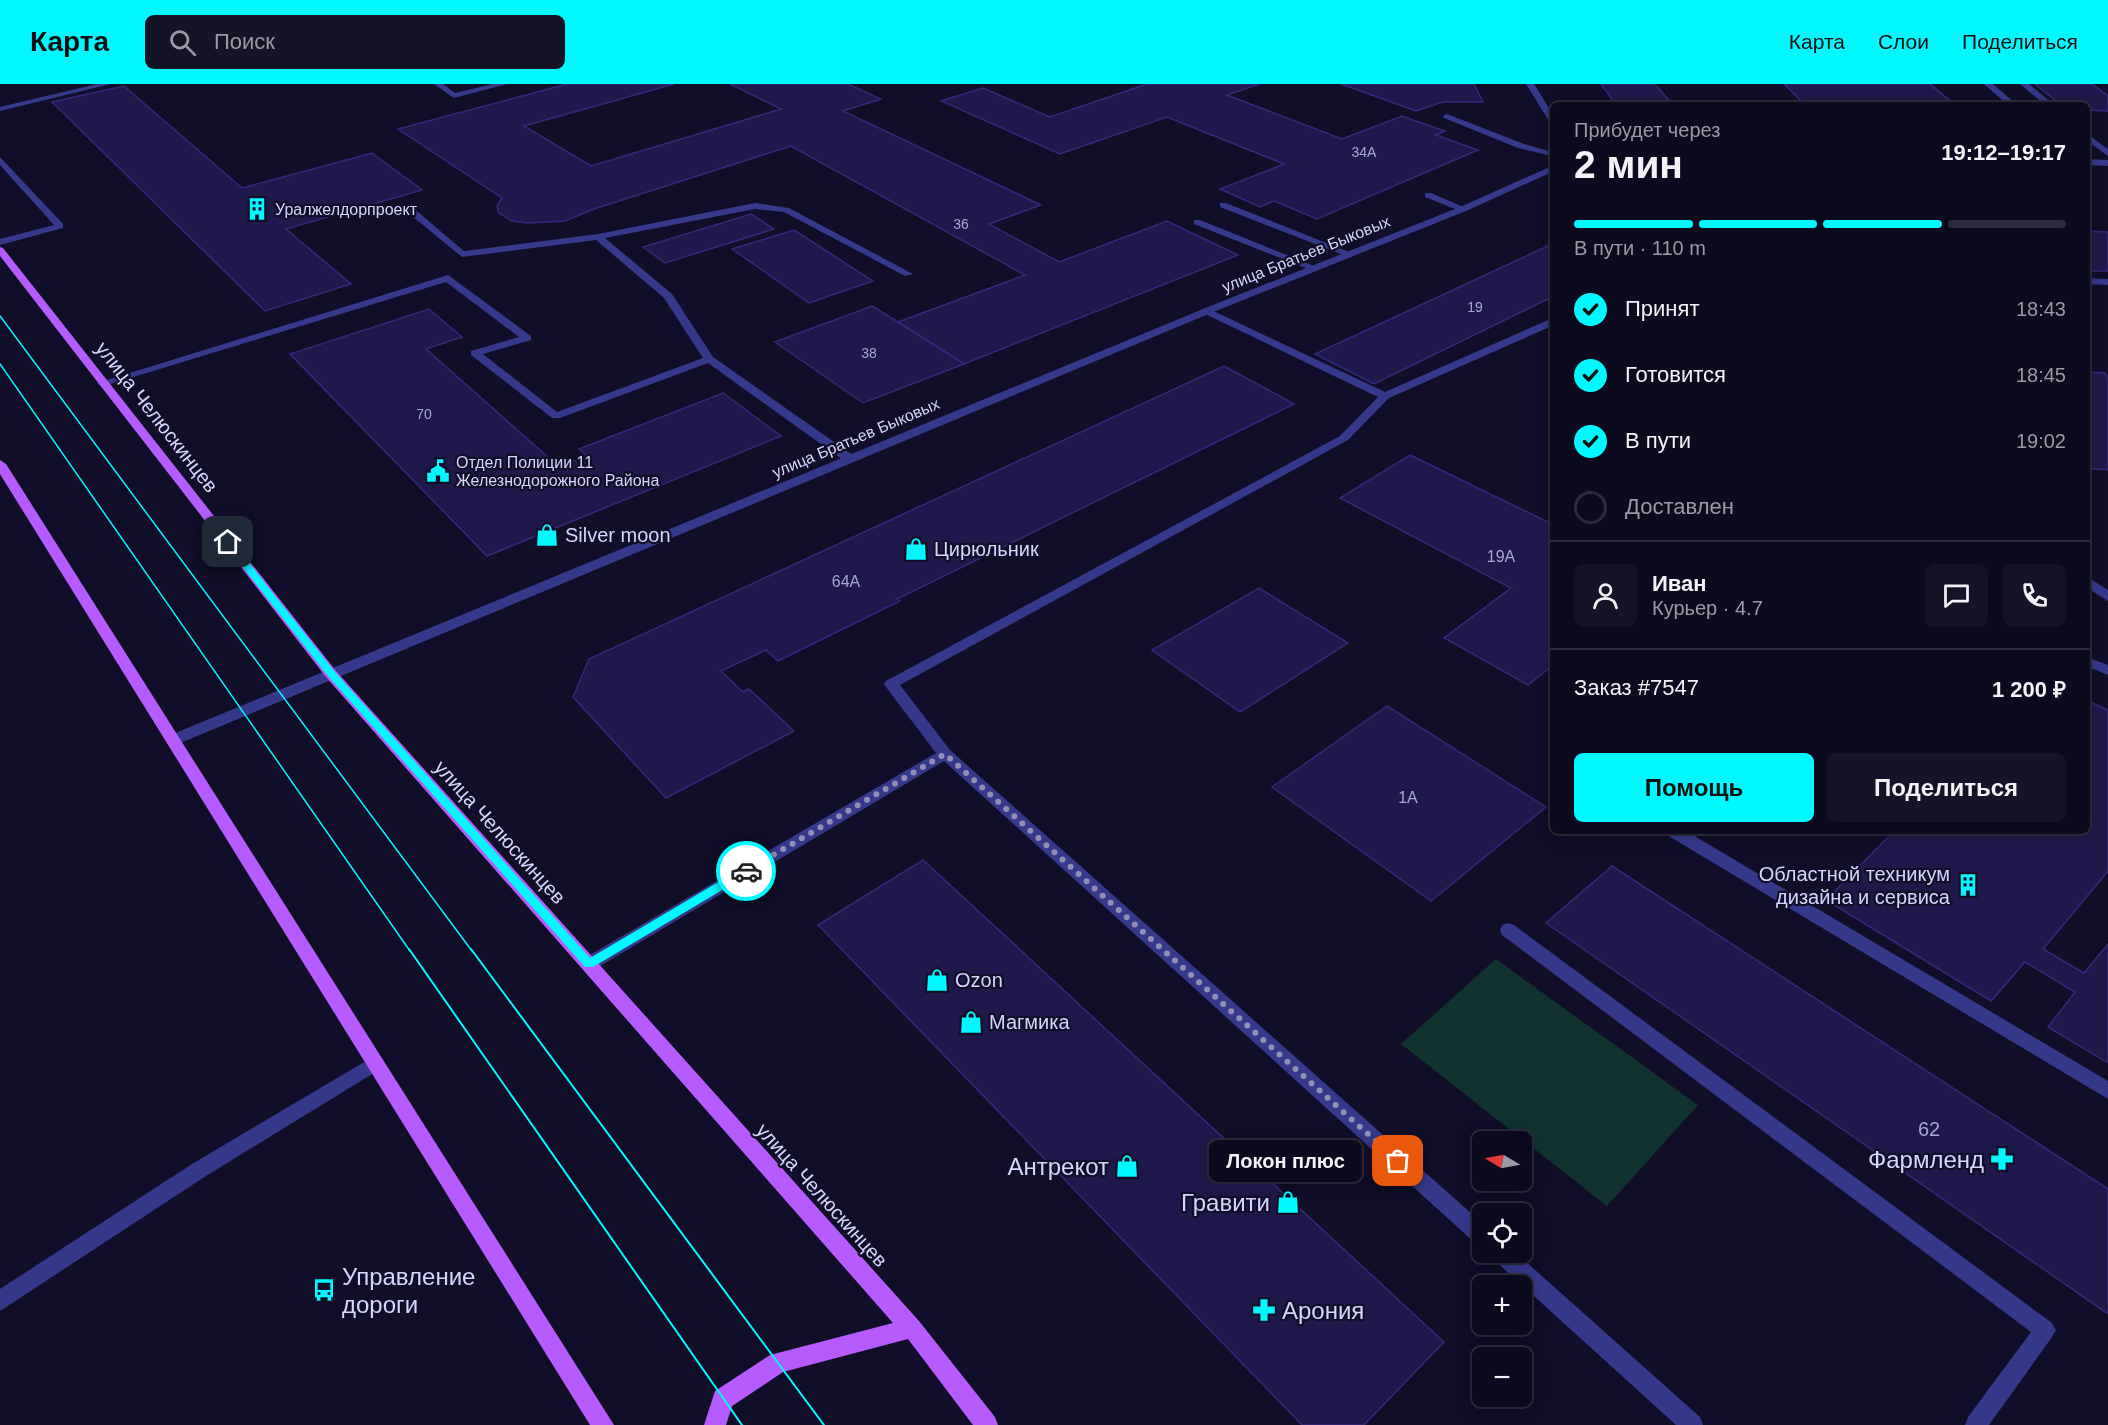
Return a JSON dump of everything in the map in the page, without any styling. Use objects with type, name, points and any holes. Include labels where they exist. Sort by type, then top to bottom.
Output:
[{"type":"main road","name":"улица Челюскинцев","points":[[0,250],[331,674],[912,1328],[987,1425]]},
{"type":"main road","points":[[0,464],[603,1425]]},
{"type":"main road","points":[[715,1425],[723,1399],[778,1363],[912,1328]]},
{"type":"street","points":[[0,109],[106,84]]},
{"type":"street","points":[[438,84],[454,96],[503,84]]},
{"type":"street","points":[[1530,84],[1550,116]]},
{"type":"street","points":[[1988,84],[2009,102]]},
{"type":"street","points":[[2024,84],[2046,102]]},
{"type":"street","points":[[1448,116],[1521,146],[1550,153]]},
{"type":"street","points":[[2090,138],[2108,153]]},
{"type":"street","points":[[0,160],[60,226],[0,242]]},
{"type":"street","points":[[2090,162],[2108,163]]},
{"type":"street","name":"улица Братьев Быковых","points":[[173,740],[1207,311],[1462,209],[1550,170]]},
{"type":"street","points":[[1428,195],[1462,209]]},
{"type":"street","points":[[1223,204],[1349,254]]},
{"type":"street","points":[[103,382],[455,267],[755,206],[786,210],[908,274]]},
{"type":"street","points":[[409,209],[455,267],[527,338],[475,353],[556,416],[710,359]]},
{"type":"street","points":[[1197,222],[1314,268]]},
{"type":"street","points":[[598,237],[668,296],[710,359],[850,459]]},
{"type":"street","points":[[2090,281],[2108,282]]},
{"type":"street","points":[[1207,311],[1385,396]]},
{"type":"street","points":[[1472,1227],[945,754],[891,684],[1344,438],[1385,396],[1550,323]]},
{"type":"street","points":[[2090,583],[2108,597]]},
{"type":"street","points":[[2090,662],[2108,670]]},
{"type":"street","points":[[589,964],[945,754]]},
{"type":"street","points":[[1678,834],[2108,1091]]},
{"type":"street","points":[[1508,930],[2045,1330],[1976,1425]]},
{"type":"street","points":[[0,1301],[199,1170],[376,1063]]},
{"type":"street","points":[[1512,1263],[1692,1425]]},
{"type":"green space","points":[[1496,959],[1698,1105],[1607,1206],[1532,1147],[1532,1131],[1512,1131],[1401,1044]]},
{"type":"building","points":[[567,84],[674,84],[524,126],[591,166],[781,109],[730,84],[848,84],[881,99],[843,111],[1041,205],[989,224],[1059,262],[1167,221],[1238,255],[964,364],[898,322],[1025,275],[791,146],[594,209],[565,221],[528,223],[512,221],[499,213],[497,206],[502,198],[398,129]]},
{"type":"building","points":[[1147,84],[1259,84],[1227,95],[1342,139],[1402,116],[1445,131],[1436,135],[1478,150],[1317,219],[1274,201],[1260,207],[1220,189],[1284,164],[1167,117],[1060,154],[941,101],[983,88],[1050,117]]},
{"type":"building","points":[[1341,84],[1474,84],[1483,102],[1443,102],[1416,111]]},
{"type":"building","points":[[1601,84],[1655,84],[1670,102],[1614,102]]},
{"type":"building","points":[[1784,84],[1930,84],[1951,102],[1802,102]]},
{"type":"building","points":[[2035,84],[2092,84],[2108,96],[2108,111],[2090,110],[2090,102],[2057,102]]},
{"type":"building","name":"Уралжелдорпроект","points":[[124,86],[242,188],[372,153],[422,190],[286,229],[351,284],[265,311],[52,102]]},
{"type":"building","points":[[751,214],[774,229],[665,263],[643,247]]},
{"type":"building","points":[[794,230],[873,281],[809,303],[732,249]]},
{"type":"building","points":[[2090,231],[2108,232],[2108,271],[2090,271]]},
{"type":"building","points":[[1550,245],[1550,298],[1374,384],[1315,354]]},
{"type":"building","points":[[872,306],[964,364],[863,403],[775,342]]},
{"type":"building","points":[[429,309],[462,337],[426,349],[559,467],[587,456],[579,449],[723,393],[781,436],[487,556],[290,354]]},
{"type":"building","points":[[1224,366],[1294,404],[897,599],[900,601],[778,661],[766,650],[721,671],[743,692],[749,689],[794,731],[666,798],[573,697],[589,659]]},
{"type":"building","points":[[2090,372],[2105,373],[2108,378],[2108,470],[2090,468]]},
{"type":"building","points":[[1410,455],[1550,523],[1550,668],[1528,685],[1444,638],[1511,588],[1340,498]]},
{"type":"building","points":[[1259,588],[1348,643],[1240,712],[1152,650]]},
{"type":"building","name":"Областной техникум дизайна и сервиса","points":[[2090,702],[2108,710],[2108,871],[2043,949],[2084,973],[2108,944],[2108,1063],[2048,1027],[2075,992],[2025,962],[1991,1001],[1826,900],[1891,834],[2090,834]]},
{"type":"building","points":[[1387,706],[1546,807],[1431,901],[1272,787]]},
{"type":"building","points":[[923,860],[1444,1342],[1364,1425],[1302,1425],[818,925]]},
{"type":"building","points":[[1612,866],[2108,1189],[2108,1314],[1546,923]]},
{"type":"tram line","points":[[0,316],[472,951]]},
{"type":"tram line","points":[[0,364],[410,951]]},
{"type":"tram line","points":[[409,949],[742,1425]]},
{"type":"tram line","points":[[471,949],[824,1425]]},
{"type":"way so far","points":[[746,871],[945,754],[1398,1161]]},
{"type":"place","name":"Уралжелдорпроект","points":[[257,209]]},
{"type":"place","name":"Отдел Полиции 11 Железнодорожного Района","points":[[438,471]]},
{"type":"place","name":"Silver moon","points":[[547,535]]},
{"type":"place","name":"Цирюльник","points":[[916,549]]},
{"type":"place","name":"Областной техникум дизайна и сервиса","points":[[1968,885]]},
{"type":"place","name":"Ozon","points":[[937,980]]},
{"type":"place","name":"Магмика","points":[[971,1022]]},
{"type":"place","name":"Фармленд","points":[[2002,1159]]},
{"type":"place","name":"Локон плюс","points":[[1398,1161]]},
{"type":"place","name":"Антрекот","points":[[1127,1166]]},
{"type":"place","name":"Гравити","points":[[1288,1202]]},
{"type":"place","name":"Управление дороги","points":[[324,1290]]},
{"type":"place","name":"Арония","points":[[1264,1310]]},
{"type":"route","points":[[228,542],[331,674],[589,964],[746,871]]}]
